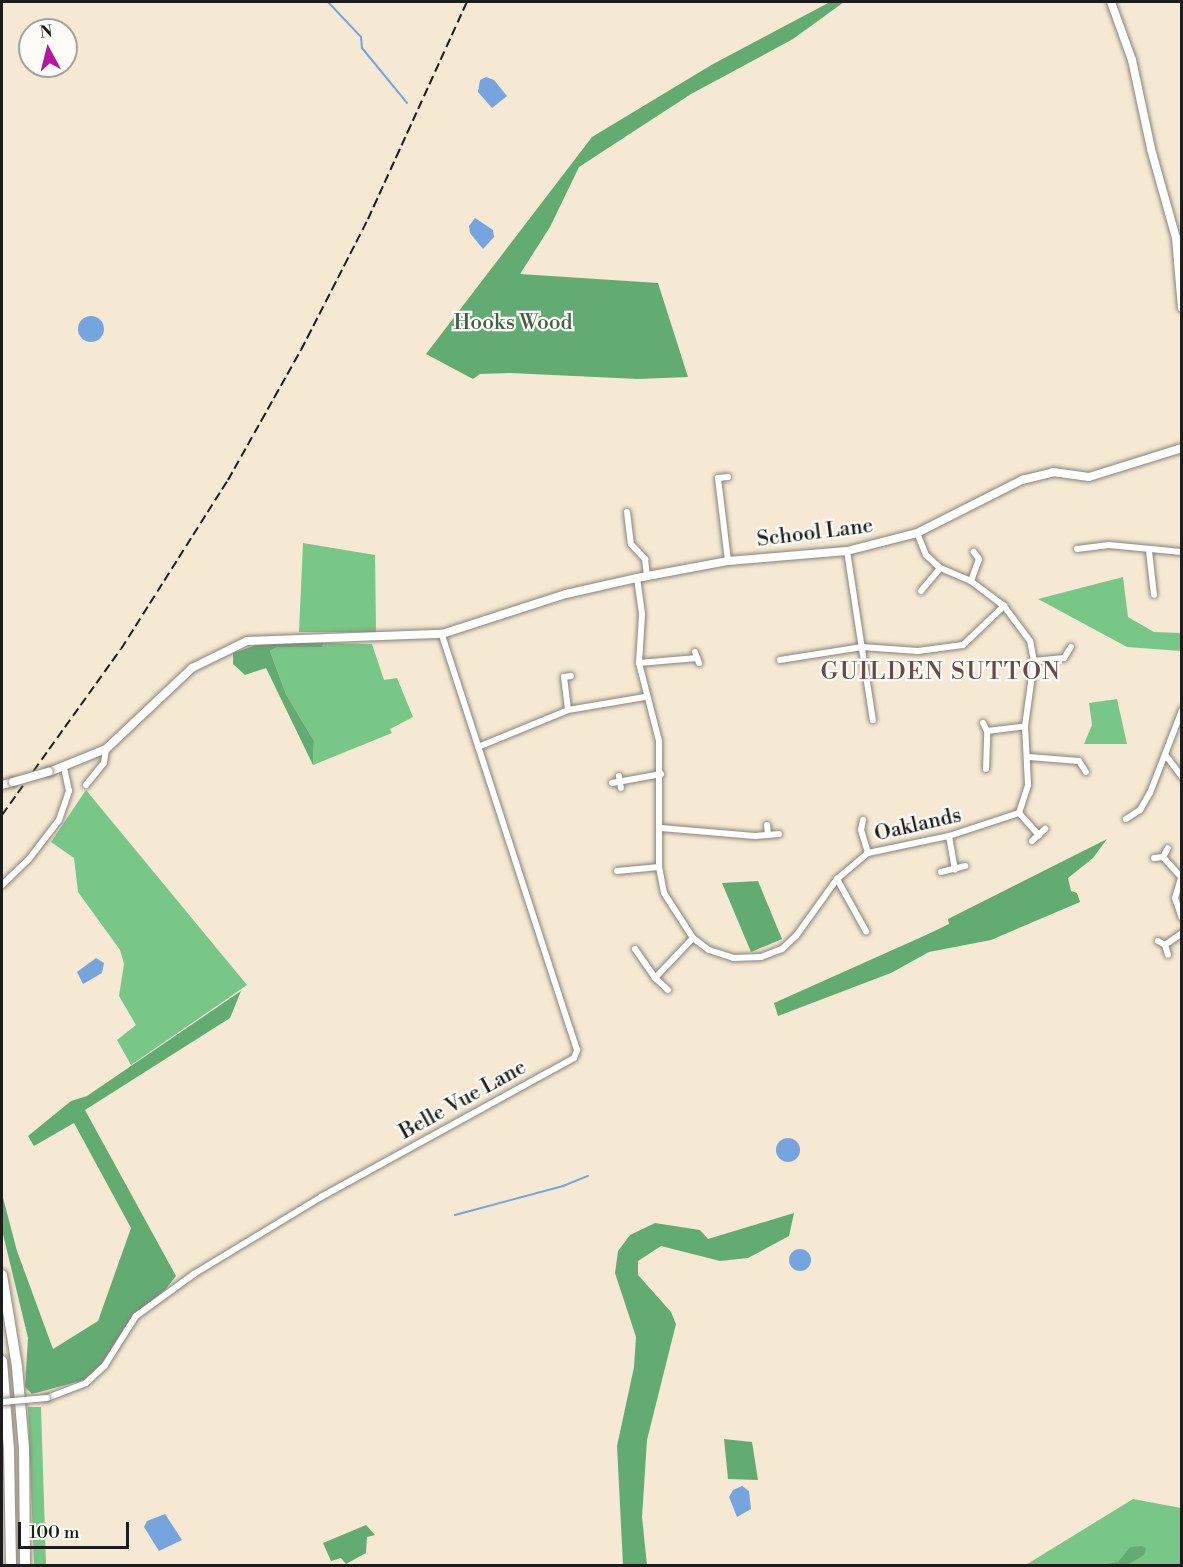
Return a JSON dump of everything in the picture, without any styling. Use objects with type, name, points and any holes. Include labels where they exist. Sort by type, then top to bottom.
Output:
[{"type":"highway","points":[[2,1275],[19,1390],[25,1566]]},
{"type":"highway","points":[[2,1360],[9,1449],[11,1566]]},
{"type":"street","points":[[1111,2],[1132,60],[1151,149],[1176,238],[1182,309]]},
{"type":"street","name":"School Lane","points":[[106,749],[175,682],[208,657],[247,641],[277,638],[442,634],[566,594],[637,578],[728,561],[847,551],[917,533],[1022,480],[1053,472],[1089,477],[1182,448]]},
{"type":"street","points":[[728,477],[718,478],[728,561]]},
{"type":"street","points":[[627,512],[633,530],[631,544],[645,559],[647,576]]},
{"type":"street","points":[[917,533],[926,555],[940,568],[971,581],[1004,606],[1030,641],[1034,661],[1025,726],[1029,757],[1028,785],[1019,813],[1039,835]]},
{"type":"street","points":[[1077,549],[1109,545],[1149,551],[1182,552]]},
{"type":"street","points":[[847,551],[873,720]]},
{"type":"street","points":[[1149,551],[1154,595]]},
{"type":"street","points":[[974,552],[979,559]]},
{"type":"street","points":[[979,559],[987,557]]},
{"type":"street","points":[[971,581],[979,559]]},
{"type":"street","points":[[922,586],[940,568]]},
{"type":"street","name":"Oaklands","points":[[637,578],[642,615],[639,663],[645,697],[659,741],[661,774],[659,867],[664,893],[693,938],[709,950],[733,958],[761,957],[782,949],[796,936],[837,879],[868,853],[950,836],[1019,813]]},
{"type":"street","points":[[780,660],[862,647],[918,651],[963,645],[1004,606]]},
{"type":"street","name":"Belle Vue Lane","points":[[2,1402],[47,1398],[86,1383],[105,1365],[136,1316],[194,1274],[321,1197],[574,1058],[577,1050],[442,634]]},
{"type":"street","points":[[1034,661],[1064,658],[1071,648]]},
{"type":"street","points":[[639,663],[697,657]]},
{"type":"street","points":[[1064,658],[1068,665]]},
{"type":"street","points":[[568,710],[564,677],[571,676]]},
{"type":"street","points":[[478,747],[568,710],[645,697]]},
{"type":"street","points":[[1126,819],[1140,810],[1167,756],[1182,710]]},
{"type":"street","points":[[983,723],[987,731],[986,769]]},
{"type":"street","points":[[987,731],[1025,726]]},
{"type":"street","points":[[2,785],[64,768],[106,749]]},
{"type":"street","points":[[86,784],[104,764],[106,749]]},
{"type":"street","points":[[1167,756],[1182,777]]},
{"type":"street","points":[[1029,757],[1079,761],[1086,772]]},
{"type":"street","points":[[2,885],[43,842],[68,803],[64,768]]},
{"type":"street","points":[[612,783],[661,774]]},
{"type":"street","points":[[863,820],[859,830],[868,853]]},
{"type":"street","points":[[767,825],[768,835]]},
{"type":"street","points":[[661,828],[779,834]]},
{"type":"street","points":[[1032,842],[1045,829]]},
{"type":"street","points":[[950,836],[955,869]]},
{"type":"street","points":[[1163,857],[1168,848]]},
{"type":"street","points":[[1154,858],[1163,857]]},
{"type":"street","points":[[1163,857],[1181,876],[1175,898],[1182,918]]},
{"type":"street","points":[[625,863],[626,871]]},
{"type":"street","points":[[941,872],[965,866]]},
{"type":"street","points":[[617,872],[659,867]]},
{"type":"street","points":[[837,879],[866,931]]},
{"type":"street","points":[[1165,945],[1182,933]]},
{"type":"street","points":[[655,978],[693,938]]},
{"type":"street","points":[[1158,941],[1165,945],[1168,955]]},
{"type":"street","points":[[635,949],[655,978],[668,990]]},
{"type":"green space","name":"Hooks Wood","points":[[830,2],[844,2],[793,39],[691,94],[579,167],[550,227],[520,274],[658,283],[688,377],[638,379],[510,373],[480,374],[473,379],[426,354],[592,137],[713,64]]},
{"type":"green space","points":[[303,543],[375,555],[376,632],[299,632]]},
{"type":"green space","points":[[1123,577],[1128,617],[1154,632],[1181,633],[1181,651],[1127,647],[1038,599]]},
{"type":"green space","points":[[263,643],[324,643],[322,647],[278,647],[270,651],[286,694],[314,741],[313,765],[266,668],[245,675],[233,664],[233,653]]},
{"type":"green space","points":[[324,643],[372,644],[384,680],[397,678],[413,717],[390,729],[392,733],[313,765],[314,741],[286,694],[270,651],[278,647],[322,647]]},
{"type":"green space","points":[[1117,699],[1127,744],[1084,744],[1092,725],[1089,703]]},
{"type":"green space","points":[[86,790],[247,985],[131,1065],[117,1040],[136,1025],[119,996],[124,964],[120,950],[78,892],[74,858],[51,842]]},
{"type":"green space","points":[[1107,839],[1093,858],[1068,878],[1071,891],[1077,893],[1080,902],[991,940],[929,952],[891,973],[778,1016],[774,1003],[949,924],[948,919]]},
{"type":"green space","points":[[758,881],[782,939],[751,952],[722,883]]},
{"type":"green space","points":[[241,991],[230,1018],[85,1110],[176,1276],[165,1290],[134,1315],[102,1363],[84,1380],[32,1394],[25,1387],[28,1338],[2,1230],[2,1194],[17,1251],[53,1349],[98,1321],[131,1228],[74,1123],[34,1146],[28,1136],[71,1101],[87,1096]]},
{"type":"green space","points":[[794,1213],[789,1236],[748,1258],[720,1261],[661,1246],[638,1261],[638,1275],[671,1312],[676,1324],[647,1440],[642,1517],[647,1565],[623,1565],[617,1446],[634,1367],[636,1337],[615,1273],[618,1251],[630,1235],[655,1223],[700,1230],[708,1239]]},
{"type":"green space","points":[[28,1407],[41,1407],[46,1565],[34,1565]]},
{"type":"green space","points":[[724,1439],[752,1442],[758,1480],[728,1479]]},
{"type":"green space","points":[[1133,1499],[1181,1508],[1181,1565],[1024,1566]]},
{"type":"green space","points":[[366,1525],[375,1535],[367,1537],[366,1553],[346,1564],[341,1558],[331,1561],[323,1543]]},
{"type":"green space","points":[[1130,1547],[1146,1548],[1144,1555],[1127,1565],[1100,1565],[1118,1562]]},
{"type":"water","points":[[486,77],[494,80],[507,96],[492,108],[478,92],[480,80]]},
{"type":"water","points":[[475,218],[493,230],[494,237],[483,249],[470,233],[469,226]]},
{"type":"water","points":[[91,316],[100,320],[104,329],[100,338],[91,342],[82,338],[78,329],[82,320]]},
{"type":"water","points":[[96,958],[104,963],[102,973],[83,984],[77,972]]},
{"type":"water","points":[[788,1138],[796,1142],[800,1150],[796,1158],[788,1162],[780,1158],[776,1150],[780,1142]]},
{"type":"water","points":[[800,1249],[808,1252],[811,1260],[808,1268],[800,1271],[792,1268],[789,1260],[792,1252]]},
{"type":"water","points":[[742,1486],[749,1491],[751,1509],[737,1517],[729,1497],[733,1490]]},
{"type":"water","points":[[165,1514],[182,1540],[159,1551],[144,1527],[147,1521]]},
{"type":"waterway","points":[[328,2],[361,37],[362,48],[407,103]]},
{"type":"waterway","points":[[455,1215],[563,1186],[588,1176]]},
{"type":"railway","points":[[2,815],[121,649],[228,480],[301,350],[368,219],[467,2]]},
{"type":"district","name":"GUILDEN SUTTON","points":[[941,673]]}]
